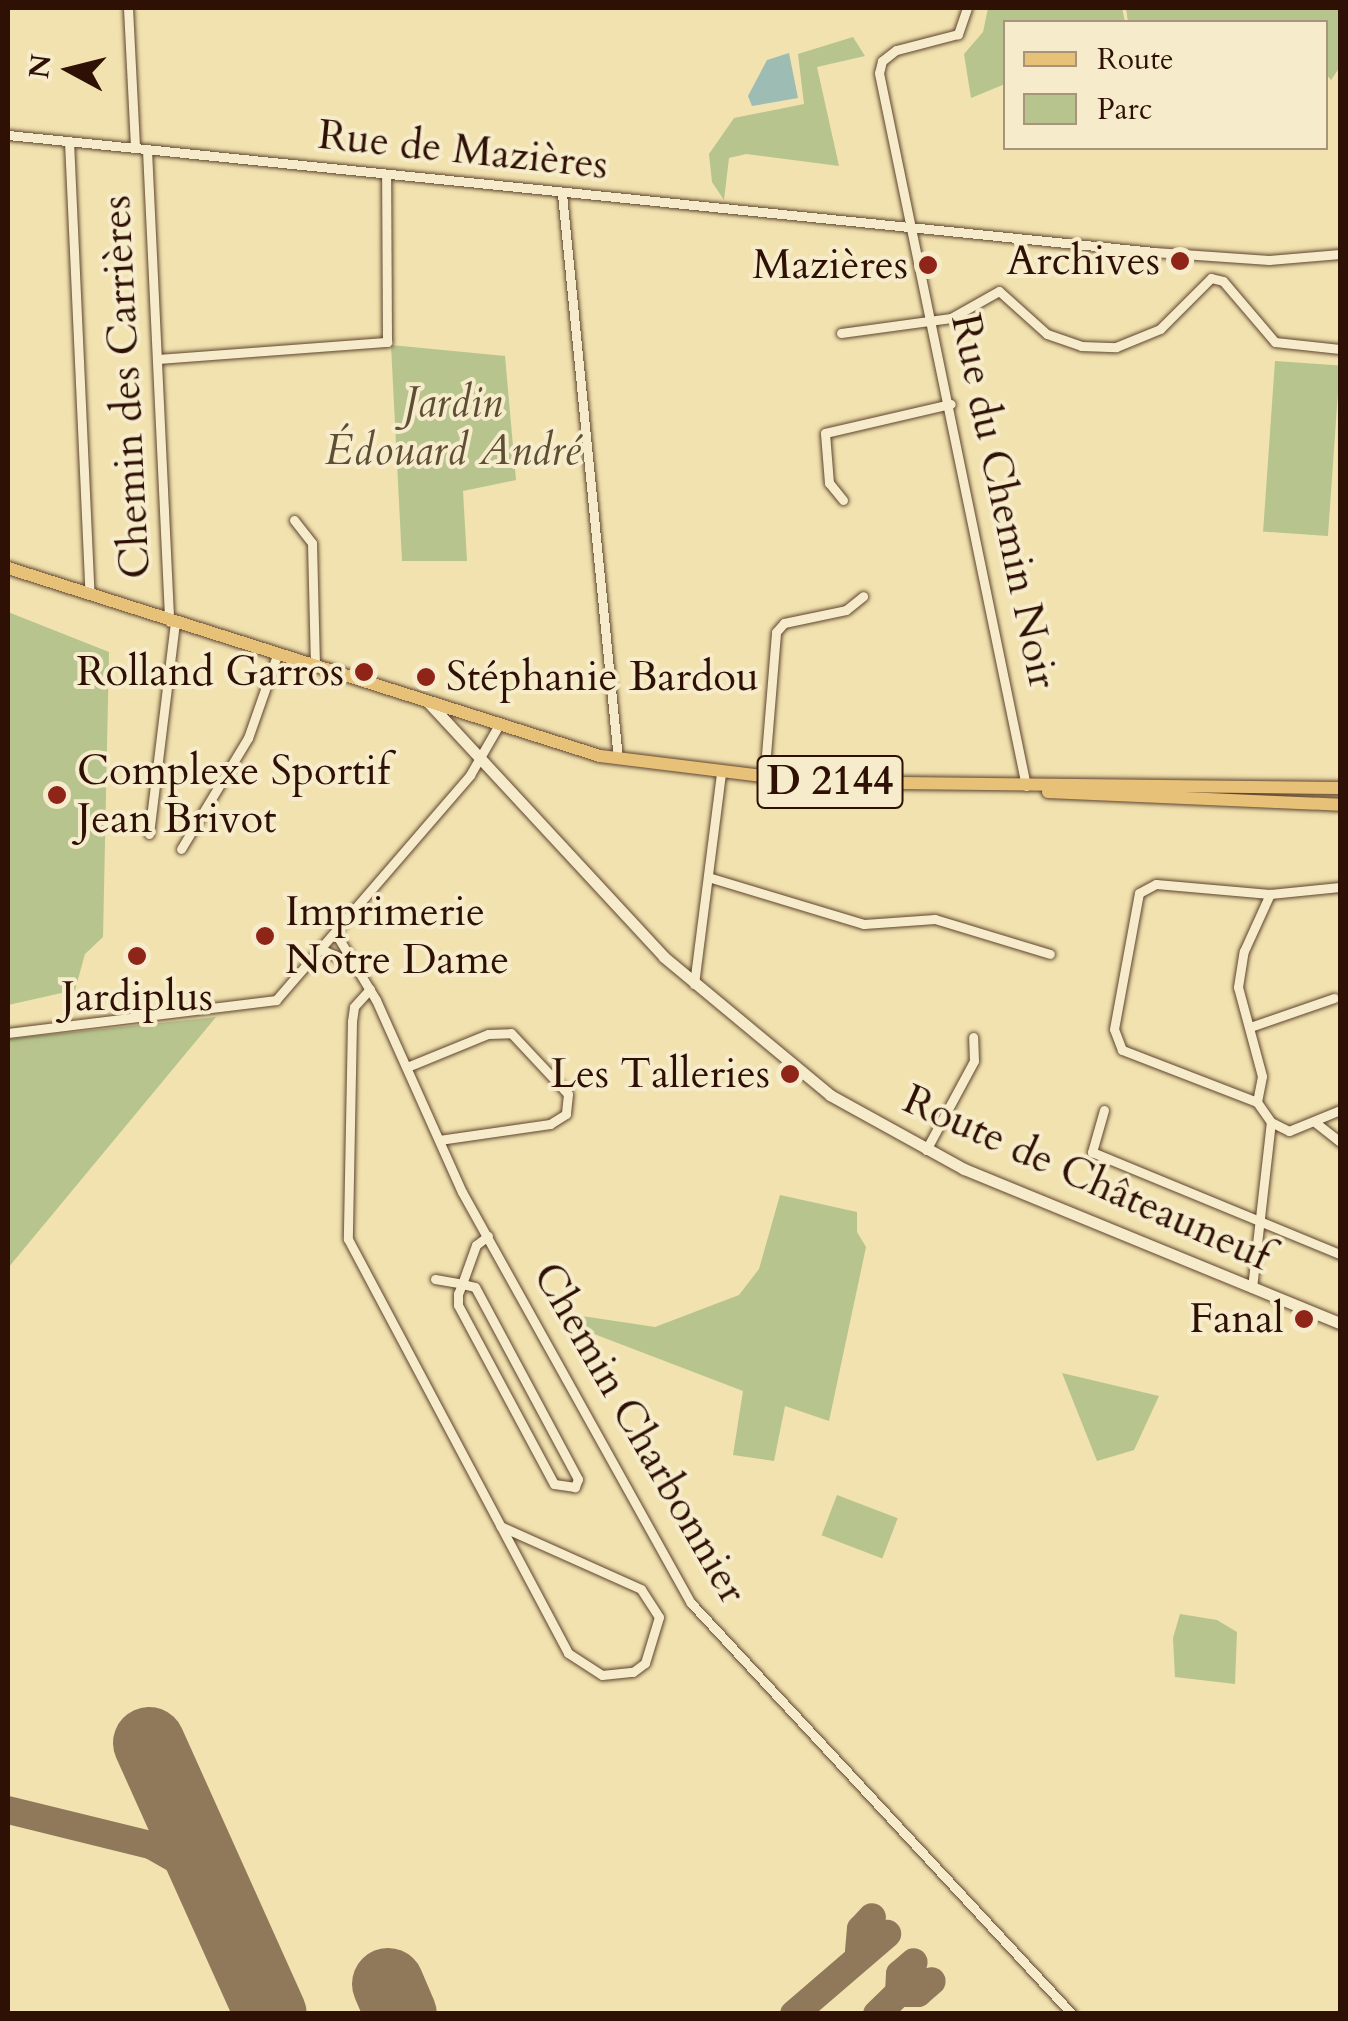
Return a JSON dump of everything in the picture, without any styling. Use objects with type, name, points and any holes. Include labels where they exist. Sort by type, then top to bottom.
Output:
[{"type":"main road","points":[[8,568],[428,703]]},
{"type":"main road","name":"D 2144","points":[[428,703],[498,728],[618,759],[764,779],[1026,788],[1340,788]]},
{"type":"main road","name":"Route de Châteauneuf","points":[[428,703],[694,985],[830,1095],[926,1150],[1340,1323]]},
{"type":"main road","points":[[1283,804],[1284,786]]},
{"type":"main road","name":"D 2144","points":[[1026,788],[1079,798],[1340,805]]},
{"type":"street","points":[[128,8],[135,148]]},
{"type":"street","name":"Rue du Chemin Noir","points":[[968,8],[958,34],[896,50],[879,66],[951,404],[1026,788]]},
{"type":"street","name":"Rue de Mazières","points":[[8,135],[562,194],[1216,257],[1340,254]]},
{"type":"street","points":[[69,141],[90,596]]},
{"type":"street","name":"Chemin des Carrières","points":[[147,150],[172,622],[149,834]]},
{"type":"street","points":[[159,359],[387,342],[386,175]]},
{"type":"street","points":[[562,194],[618,759]]},
{"type":"street","points":[[1216,257],[1214,279],[1275,342],[1340,349]]},
{"type":"street","points":[[841,333],[963,314],[999,291],[1047,334],[1080,346],[1116,347],[1160,329],[1200,284],[1214,279]]},
{"type":"street","points":[[843,500],[829,483],[824,434],[951,404]]},
{"type":"street","points":[[294,520],[312,543],[316,666]]},
{"type":"street","points":[[764,779],[776,632],[784,623],[846,610],[863,596]]},
{"type":"street","points":[[180,849],[248,738],[276,655]]},
{"type":"street","points":[[8,1033],[266,1004],[284,995],[480,762],[498,728]]},
{"type":"street","points":[[694,985],[721,773]]},
{"type":"street","points":[[708,877],[864,924],[935,919],[1050,954]]},
{"type":"street","points":[[1340,887],[1270,894],[1156,884],[1139,893],[1114,1029],[1122,1050],[1257,1102],[1271,1122],[1290,1131],[1340,1110]]},
{"type":"street","points":[[1257,1102],[1262,1076],[1238,988],[1241,969],[1270,894]]},
{"type":"street","name":"Chemin Charbonnier","points":[[336,934],[370,989],[488,1236],[691,1603],[1072,2014]]},
{"type":"street","points":[[323,950],[353,964]]},
{"type":"street","points":[[370,989],[354,1007],[352,1021],[348,1239],[500,1526],[568,1654],[602,1675],[633,1672],[645,1662],[660,1617],[641,1589],[500,1526]]},
{"type":"street","points":[[1250,1026],[1334,998]]},
{"type":"street","points":[[407,1066],[488,1034],[511,1033],[568,1094],[566,1114],[550,1124],[439,1140]]},
{"type":"street","points":[[926,1150],[974,1062],[973,1037]]},
{"type":"street","points":[[1104,1110],[1092,1152],[1340,1254]]},
{"type":"street","points":[[1252,1288],[1271,1122]]},
{"type":"street","points":[[1316,1122],[1340,1142]]},
{"type":"street","points":[[435,1279],[462,1284],[476,1287],[578,1479],[574,1487],[554,1484],[458,1305],[462,1284],[476,1245],[488,1236]]},
{"type":"green space","points":[[988,8],[1122,8],[1125,20],[1003,20],[1003,85],[971,98],[964,54],[983,32]]},
{"type":"green space","points":[[1126,8],[1340,8],[1340,67],[1331,80],[1328,20],[1128,20]]},
{"type":"green space","points":[[853,37],[865,56],[817,67],[839,166],[746,154],[729,158],[724,200],[712,182],[709,154],[734,118],[804,104],[798,54]]},
{"type":"green space","name":"Jardin Édouard André","points":[[391,345],[505,356],[516,480],[463,491],[467,561],[402,561]]},
{"type":"green space","points":[[1275,361],[1340,366],[1328,536],[1263,532]]},
{"type":"green space","name":"Complexe Sportif Jean Brivot","points":[[8,612],[109,652],[103,937],[85,954],[75,990],[8,1005]]},
{"type":"green space","points":[[216,1017],[8,1268],[8,1039]]},
{"type":"green space","points":[[780,1195],[857,1212],[857,1232],[866,1247],[829,1421],[785,1406],[774,1461],[733,1455],[743,1391],[581,1329],[582,1316],[655,1327],[739,1295],[759,1269]]},
{"type":"green space","points":[[1062,1373],[1159,1396],[1134,1450],[1097,1461]]},
{"type":"green space","points":[[837,1495],[898,1518],[882,1558],[822,1535]]},
{"type":"green space","points":[[1180,1614],[1217,1620],[1237,1632],[1235,1684],[1175,1677],[1173,1638]]},
{"type":"water","points":[[789,53],[798,98],[752,106],[748,96],[767,60]]},
{"type":"taxiway","points":[[8,1810],[151,1845],[193,1869],[218,1897]]},
{"type":"taxiway","points":[[859,1951],[861,1929],[872,1917]]},
{"type":"taxiway","points":[[794,2014],[887,1934]]},
{"type":"taxiway","points":[[877,2014],[899,1993],[900,1974],[914,1962]]},
{"type":"taxiway","points":[[899,1993],[918,1993],[932,1981]]},
{"type":"runway","points":[[149,1743],[271,2014]]},
{"type":"runway","points":[[388,1984],[401,2014]]},
{"type":"place","name":"Archives","points":[[1180,261]]},
{"type":"place","name":"Mazières","points":[[928,265]]},
{"type":"place","name":"Rolland Garros","points":[[364,672]]},
{"type":"place","name":"Stéphanie Bardou","points":[[426,677]]},
{"type":"place","name":"Complexe Sportif Jean Brivot","points":[[57,795]]},
{"type":"place","name":"Imprimerie Notre Dame","points":[[265,936]]},
{"type":"place","name":"Jardiplus","points":[[137,956]]},
{"type":"place","name":"Les Talleries","points":[[790,1074]]},
{"type":"place","name":"Fanal","points":[[1304,1319]]}]
